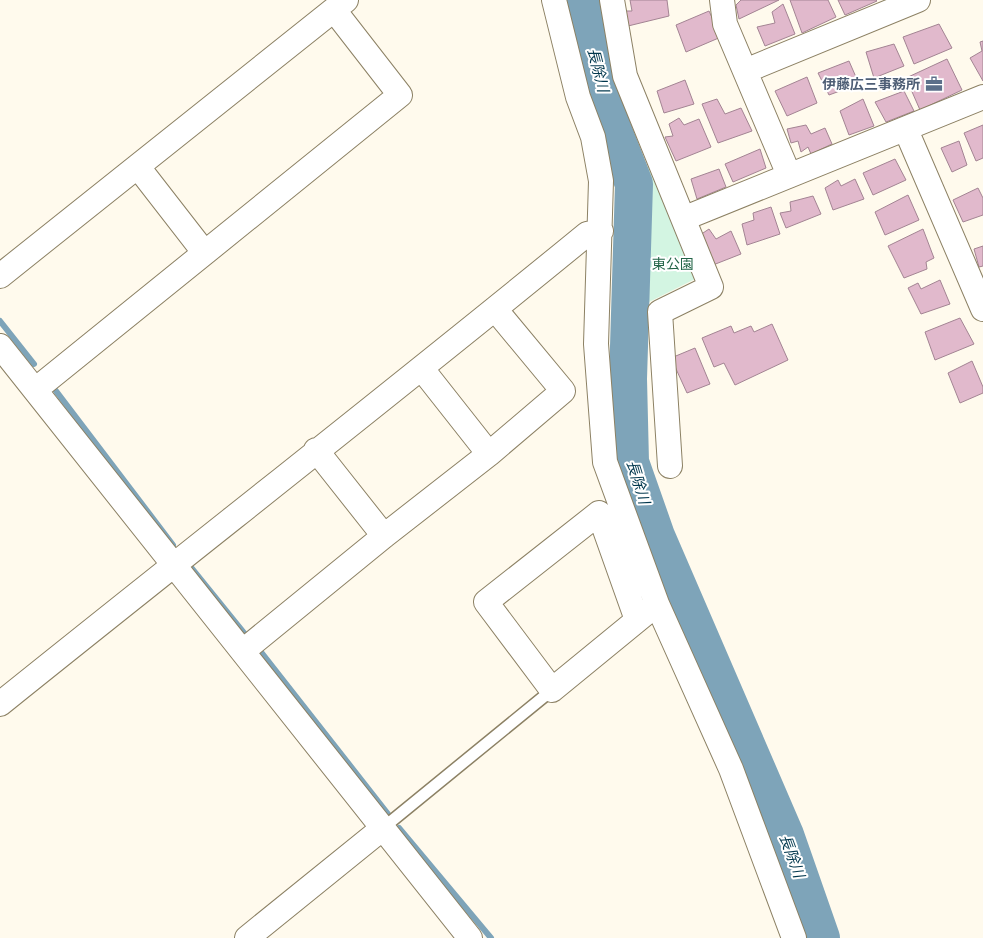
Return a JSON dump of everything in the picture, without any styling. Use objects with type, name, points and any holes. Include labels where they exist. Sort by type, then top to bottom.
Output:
[{"type":"street","points":[[554,0],[578,97],[593,137],[601,181],[601,231],[596,344],[605,462],[657,604],[731,769],[794,938]]},
{"type":"street","points":[[612,0],[626,76],[679,210],[685,218],[711,287],[660,312],[670,466]]},
{"type":"street","points":[[722,0],[725,24],[789,175]]},
{"type":"street","points":[[746,71],[918,0]]},
{"type":"street","points":[[0,276],[340,5],[400,95],[35,390]]},
{"type":"street","points":[[685,218],[983,98]]},
{"type":"street","points":[[906,130],[983,309]]},
{"type":"street","points":[[138,167],[204,252]]},
{"type":"street","points":[[0,704],[316,450],[422,369],[587,234],[601,231]]},
{"type":"street","points":[[243,651],[384,536],[490,454],[563,391],[496,309]]},
{"type":"street","points":[[0,346],[470,938]]},
{"type":"street","points":[[422,369],[490,454]]},
{"type":"street","points":[[316,450],[384,536]]},
{"type":"street","points":[[637,620],[599,513],[486,602],[552,690],[657,604]]},
{"type":"street","points":[[247,938],[384,828]]},
{"type":"lane","points":[[384,828],[552,690]]},
{"type":"green space","name":"東公園","points":[[647,156],[703,275],[649,302],[650,209]]},
{"type":"building","points":[[630,0],[667,0],[669,16],[628,26],[626,11],[632,11]]},
{"type":"building","points":[[741,0],[779,0],[739,19],[736,5]]},
{"type":"building","points":[[790,0],[828,0],[836,17],[802,33]]},
{"type":"building","points":[[838,0],[876,0],[877,1],[845,15]]},
{"type":"building","points":[[783,4],[795,34],[765,46],[757,27],[775,23],[772,12]]},
{"type":"building","points":[[709,11],[721,37],[686,52],[676,25]]},
{"type":"building","points":[[939,24],[952,48],[914,64],[903,37]]},
{"type":"building","points":[[983,41],[983,81],[970,58],[982,51],[980,42]]},
{"type":"building","points":[[894,44],[904,66],[874,78],[866,52]]},
{"type":"building","name":"伊藤広三事務所","points":[[947,59],[962,90],[920,110],[906,78]]},
{"type":"building","points":[[849,61],[859,84],[829,95],[818,73]]},
{"type":"building","points":[[807,77],[817,103],[787,116],[775,91]]},
{"type":"building","points":[[685,80],[694,104],[664,113],[657,91]]},
{"type":"building","points":[[904,91],[914,111],[886,122],[875,102]]},
{"type":"building","points":[[717,99],[725,114],[741,108],[752,131],[718,143],[702,104]]},
{"type":"building","points":[[863,99],[874,126],[849,135],[840,111]]},
{"type":"building","points":[[679,118],[684,125],[699,119],[711,147],[676,161],[665,137],[673,136],[669,124]]},
{"type":"building","points":[[806,125],[811,134],[825,128],[832,144],[811,154],[808,147],[801,152],[798,141],[791,143],[787,129]]},
{"type":"building","points":[[983,125],[983,158],[976,161],[964,133]]},
{"type":"building","points":[[959,141],[967,165],[952,172],[941,148]]},
{"type":"building","points":[[760,149],[766,168],[733,182],[725,164]]},
{"type":"building","points":[[895,159],[906,180],[873,195],[863,173]]},
{"type":"building","points":[[719,169],[726,187],[697,199],[691,179]]},
{"type":"building","points":[[855,179],[864,199],[833,210],[825,188],[838,180],[841,186]]},
{"type":"building","points":[[978,188],[983,198],[983,215],[963,222],[953,200]]},
{"type":"building","points":[[908,195],[919,220],[885,235],[875,212]]},
{"type":"building","points":[[813,196],[821,214],[786,228],[780,213],[791,211],[790,202]]},
{"type":"building","points":[[771,207],[780,234],[747,245],[742,224],[754,220],[753,213]]},
{"type":"building","points":[[709,229],[716,239],[731,231],[741,254],[713,265],[700,235]]},
{"type":"building","points":[[923,229],[934,258],[926,262],[927,269],[904,278],[888,246]]},
{"type":"building","points":[[983,246],[983,266],[979,267],[974,249]]},
{"type":"building","points":[[940,280],[950,304],[921,314],[908,288],[918,283],[921,289]]},
{"type":"building","points":[[960,318],[974,344],[935,360],[925,332]]},
{"type":"building","points":[[772,324],[788,360],[735,385],[724,363],[714,367],[702,338],[731,326],[734,333],[751,326],[754,332]]},
{"type":"building","points":[[695,348],[710,384],[687,393],[671,358]]},
{"type":"building","points":[[972,361],[983,387],[983,393],[960,403],[948,373]]},
{"type":"waterway","name":"長除川","points":[[581,0],[611,125],[634,184],[628,379],[630,462],[656,536],[785,835],[821,938]]},
{"type":"waterway","points":[[0,321],[34,364]]},
{"type":"waterway","points":[[56,391],[173,545]]},
{"type":"waterway","points":[[189,565],[248,638]]},
{"type":"waterway","points":[[261,652],[388,814]]},
{"type":"waterway","points":[[399,828],[491,938]]},
{"type":"place","name":"伊藤広三事務所","points":[[934,84]]}]
